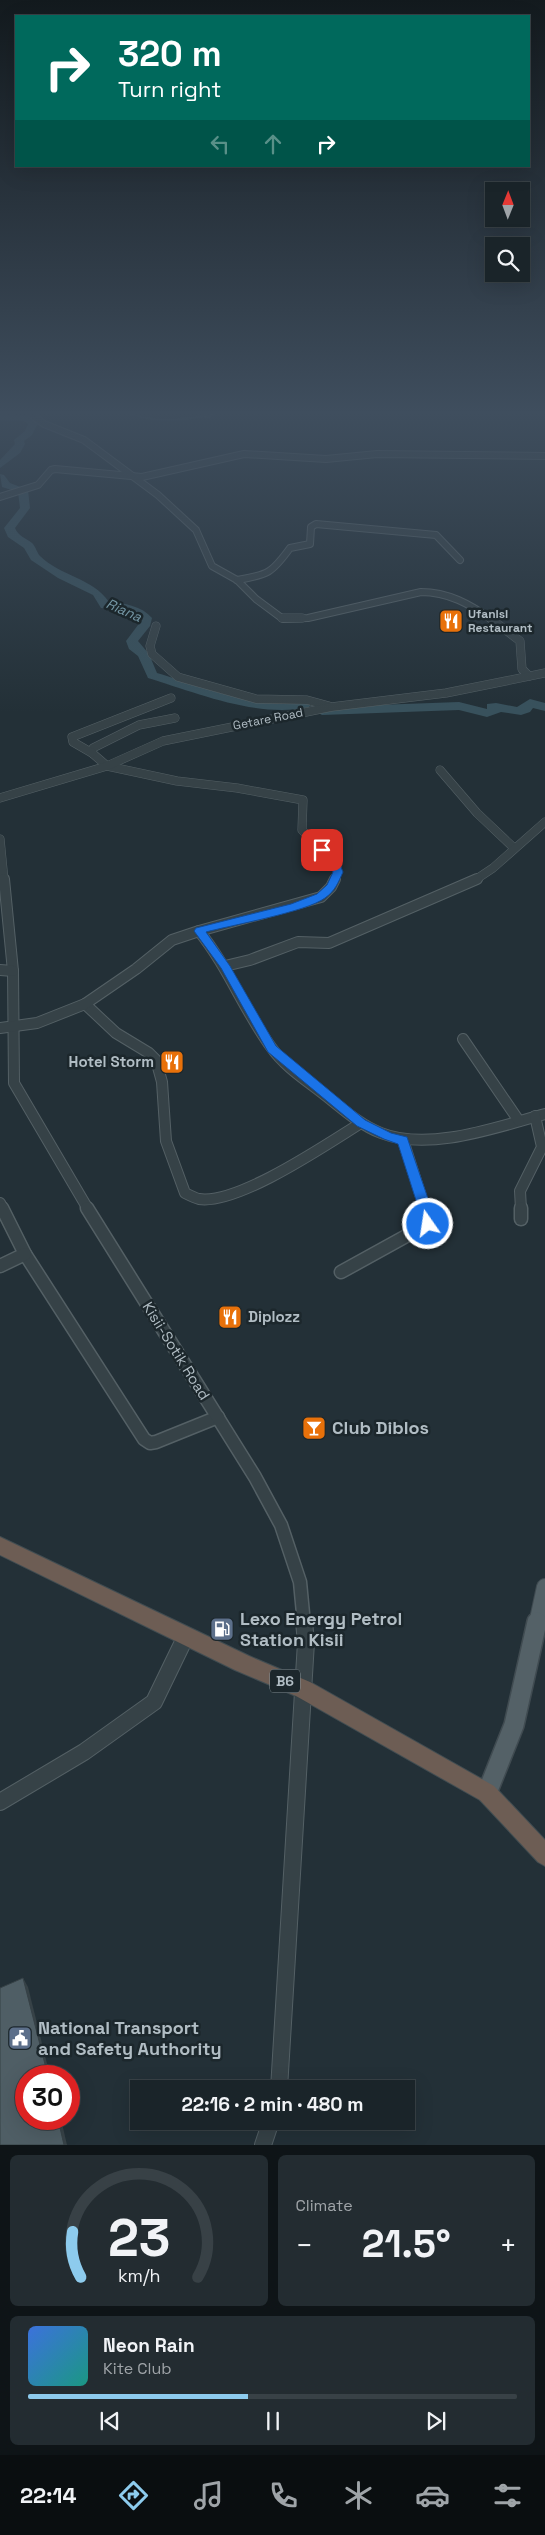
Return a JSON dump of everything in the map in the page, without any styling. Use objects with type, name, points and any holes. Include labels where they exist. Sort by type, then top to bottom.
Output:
[{"type":"highway","name":"B6","points":[[0,1546],[186,1636],[303,1689],[487,1793],[545,1856]]},
{"type":"main road","points":[[487,1793],[514,1725],[545,1587]]},
{"type":"street","points":[[176,512],[196,530],[212,566],[237,580],[262,604],[288,620],[308,618],[421,592],[437,592],[479,610],[520,641],[522,669],[529,676]]},
{"type":"street","points":[[237,580],[257,577],[275,569],[290,548],[310,544],[311,527],[316,524],[436,535],[460,560]]},
{"type":"street","points":[[156,626],[150,646],[152,654],[178,677],[256,699],[307,700],[331,707]]},
{"type":"street","name":"Getare Road","points":[[0,798],[107,766],[163,742],[331,707],[446,693],[545,673]]},
{"type":"street","points":[[6,1027],[38,1023],[85,1004],[136,969],[172,940],[187,933],[310,902],[321,897],[331,887],[338,872],[337,867],[302,830],[304,802],[237,788],[177,781],[107,766],[73,742],[72,737],[172,698]]},
{"type":"street","points":[[92,754],[93,748],[139,725],[175,718]]},
{"type":"street","points":[[440,770],[477,813],[514,848]]},
{"type":"street","points":[[225,966],[250,960],[298,942],[329,944],[473,882],[485,875],[545,822]]},
{"type":"street","name":"Kisii-Sotik Road","points":[[0,839],[13,972],[6,1027],[15,1063],[14,1083],[27,1109],[108,1245],[254,1476],[281,1525],[300,1582],[306,1642],[280,2080]]},
{"type":"street","points":[[199,931],[225,966],[272,1049],[361,1123],[388,1136],[403,1140],[421,1141],[540,1115],[542,1147],[520,1191],[521,1219]]},
{"type":"street","points":[[0,970],[13,972]]},
{"type":"street","points":[[85,1004],[116,1033],[135,1046],[150,1052],[156,1060],[162,1082],[166,1140],[185,1192],[190,1198],[197,1200],[209,1198],[254,1184],[279,1173],[361,1123]]},
{"type":"street","points":[[463,1039],[519,1121]]},
{"type":"street","points":[[341,1272],[428,1224],[403,1140]]},
{"type":"street","points":[[0,1203],[25,1254],[144,1439],[150,1443],[156,1442],[218,1417]]},
{"type":"street","points":[[0,1266],[25,1254]]},
{"type":"street","points":[[0,1802],[84,1752],[154,1702],[186,1636]]},
{"type":"street","points":[[263,2145],[268,2130]]},
{"type":"building","name":"National Transport and Safety Authority","points":[[23,1978],[45,2065],[15,2065],[15,2130],[61,2130],[64,2145],[0,2145],[0,1988]]},
{"type":"waterway","name":"Riana","points":[[22,512],[9,528],[12,535],[29,546],[35,558],[62,576],[97,593],[105,605],[132,610],[146,618],[144,626],[132,641],[133,646],[143,654],[152,675],[213,694],[263,705],[304,704]]},
{"type":"waterway","name":"Riana","points":[[322,711],[459,706],[487,713],[496,710],[492,707],[521,711],[530,703],[545,707]]},
{"type":"place","name":"Ufanisi Restaurant","points":[[451,621]]},
{"type":"place","name":"Hotel Storm","points":[[172,1062]]},
{"type":"place","name":"Diplozz","points":[[230,1317]]},
{"type":"place","name":"Club Diblos","points":[[314,1428]]},
{"type":"place","name":"Lexo Energy Petrol Station Kisii","points":[[222,1629]]},
{"type":"place","name":"National Transport and Safety Authority","points":[[20,2038]]},
{"type":"route","points":[[322,850],[336,864],[338,872],[331,887],[321,897],[310,902],[227,922],[199,931],[225,966],[272,1049],[361,1123],[375,1131],[403,1140],[428,1224]]}]
